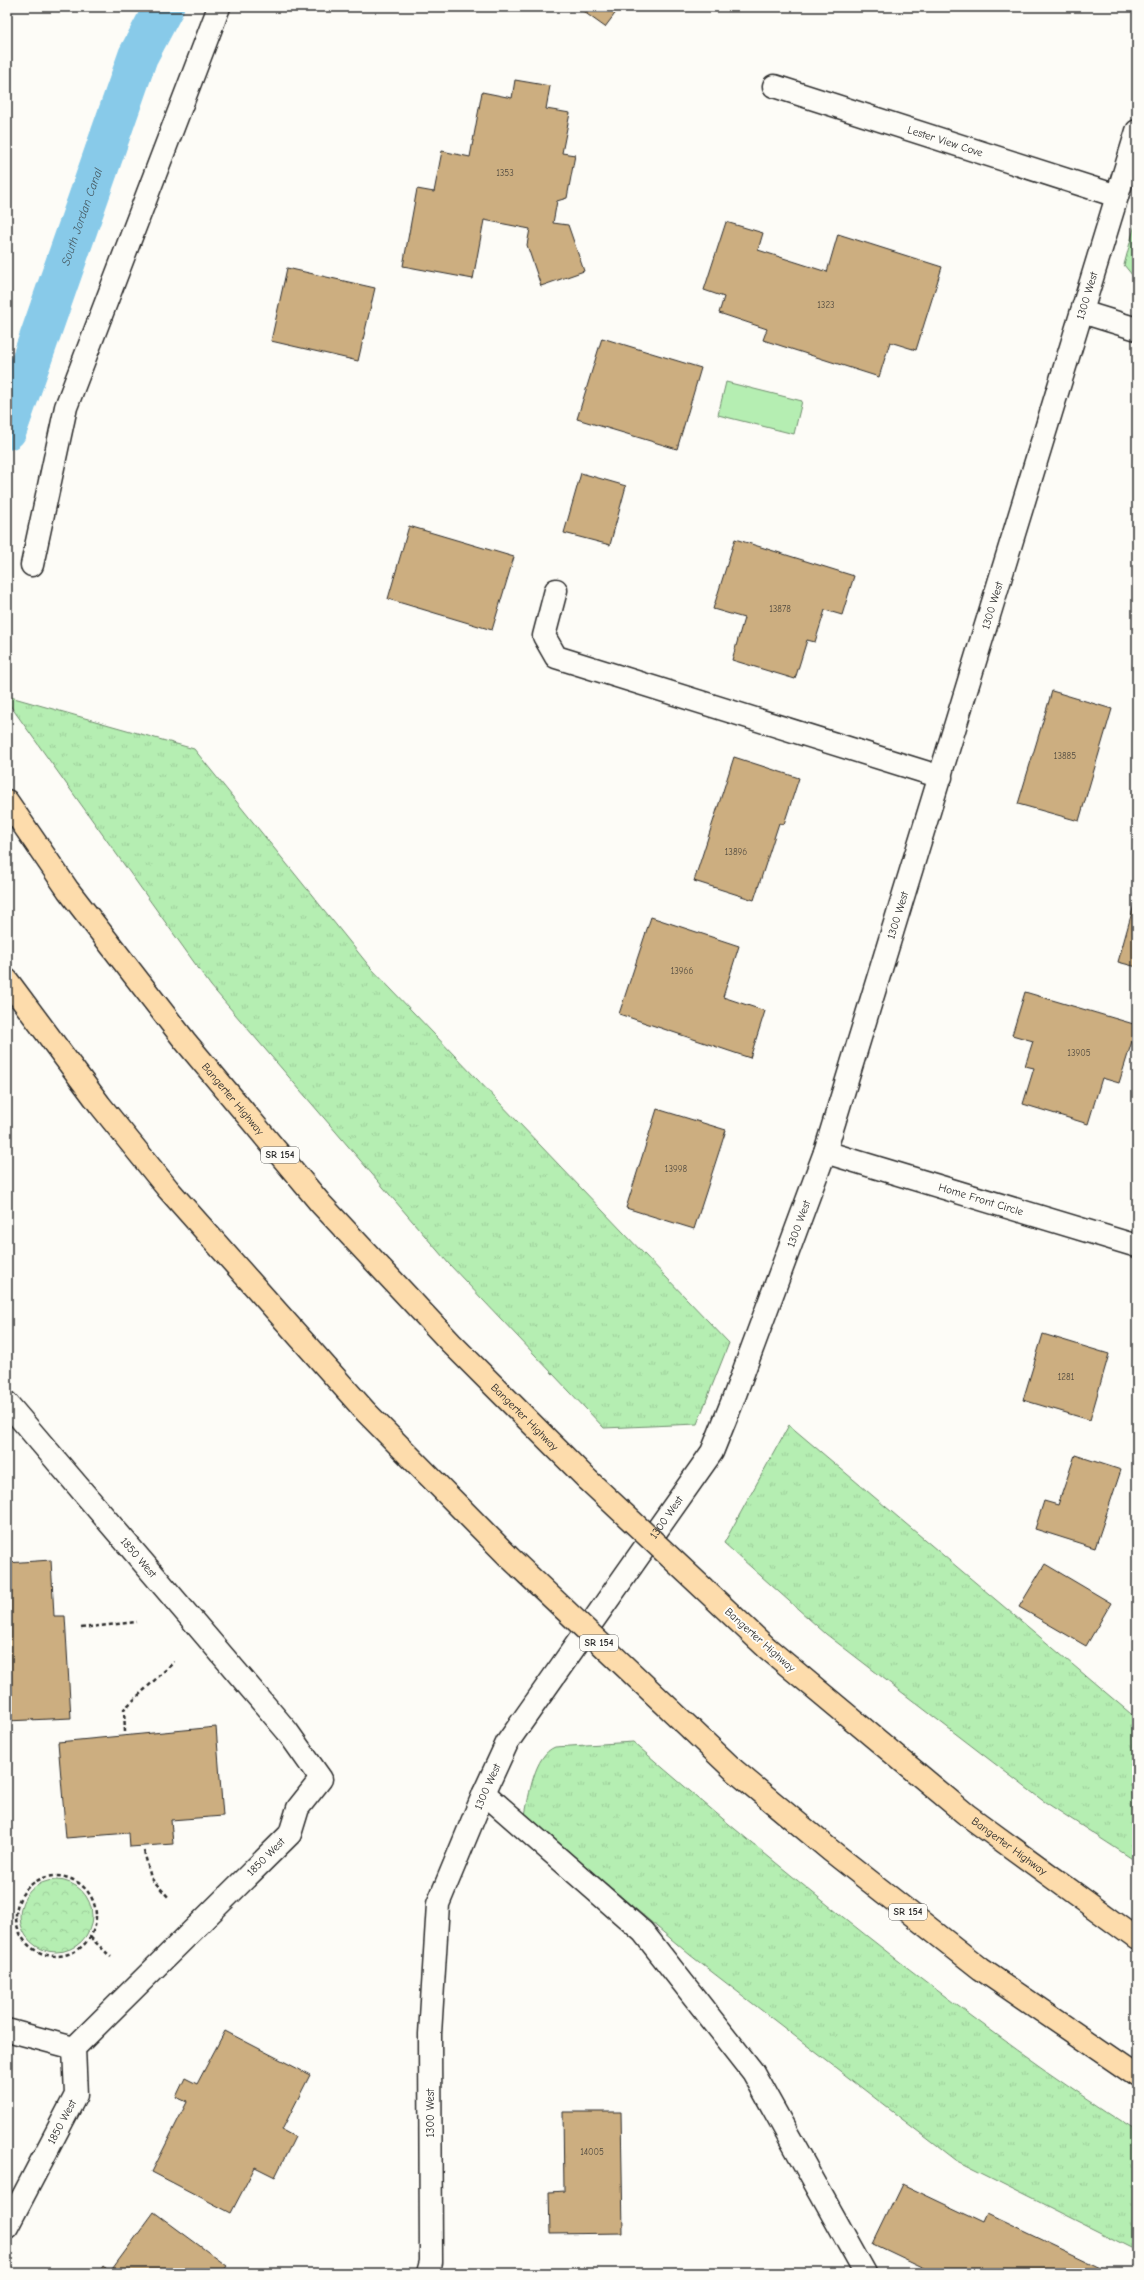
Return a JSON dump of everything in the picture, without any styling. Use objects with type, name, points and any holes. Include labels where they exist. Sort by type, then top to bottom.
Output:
[{"type":"highway","name":"Bangerter Highway","points":[[7,801],[68,890],[185,1041],[321,1204],[451,1343],[588,1480],[768,1648],[967,1816],[1137,1939]]},
{"type":"highway","name":"SR 154","points":[[7,980],[100,1105],[173,1195],[366,1412],[507,1555],[734,1770],[830,1850],[981,1969],[1137,2076]]},
{"type":"street","points":[[32,565],[66,407],[219,7]]},
{"type":"street","name":"Lester View Cove","points":[[774,86],[1117,196]]},
{"type":"street","name":"1300 West","points":[[428,2273],[431,2262],[430,2034],[438,1904],[484,1793],[507,1743],[712,1452],[825,1152],[941,777],[1137,131]]},
{"type":"street","points":[[1082,312],[1137,329]]},
{"type":"street","points":[[556,590],[544,636],[556,657],[941,777]]},
{"type":"street","name":"Home Front Circle","points":[[825,1152],[1137,1246]]},
{"type":"street","name":"1850 West","points":[[7,1403],[287,1731],[321,1779],[298,1808],[290,1834],[74,2048],[76,2095],[7,2227]]},
{"type":"street","points":[[484,1793],[643,1932],[753,2072],[865,2273]]},
{"type":"street","points":[[7,2030],[74,2048]]},
{"type":"path","points":[[81,1628],[137,1622]]},
{"type":"path","points":[[125,1732],[124,1709],[174,1662]]},
{"type":"path","points":[[144,1851],[151,1878],[169,1898]]},
{"type":"path","points":[[57,1876],[70,1879],[82,1885],[90,1895],[95,1906],[96,1919],[90,1937],[76,1950],[64,1955],[51,1956],[39,1952],[28,1944],[20,1933],[16,1920],[17,1907],[22,1894],[32,1884],[44,1878],[57,1876]]},
{"type":"path","points":[[90,1937],[111,1957]]},
{"type":"green space","points":[[1137,217],[1137,281],[1124,265]]},
{"type":"green space","points":[[726,382],[802,401],[794,434],[718,415]]},
{"type":"green space","points":[[7,696],[194,749],[370,967],[729,1343],[697,1424],[604,1428],[449,1264],[211,986],[7,701]]},
{"type":"green space","points":[[789,1425],[1137,1719],[1137,1862],[1042,1800],[826,1634],[724,1543]]},
{"type":"green space","points":[[633,1742],[765,1854],[900,1962],[1017,2049],[1076,2091],[1137,2131],[1137,2251],[955,2160],[690,1955],[525,1815],[537,1767],[548,1751],[555,1747]]},
{"type":"green space","points":[[56,1880],[76,1886],[86,1896],[92,1916],[86,1936],[76,1946],[56,1952],[36,1946],[26,1936],[20,1916],[26,1896],[36,1886]]},
{"type":"building","points":[[577,7],[620,7],[605,27]]},
{"type":"building","points":[[515,80],[550,86],[546,109],[570,113],[562,153],[575,155],[567,198],[557,201],[553,223],[568,225],[584,271],[541,286],[527,245],[530,229],[484,220],[473,279],[403,266],[417,189],[434,192],[442,151],[470,157],[482,92],[512,98]]},
{"type":"building","points":[[726,222],[763,233],[758,250],[827,272],[838,234],[942,267],[916,350],[890,342],[879,377],[763,340],[767,329],[719,313],[724,297],[704,290]]},
{"type":"building","points":[[287,268],[375,288],[358,361],[271,341]]},
{"type":"building","points":[[602,338],[701,368],[677,449],[577,419]]},
{"type":"building","points":[[581,473],[626,486],[610,545],[564,533]]},
{"type":"building","points":[[409,526],[514,557],[492,630],[388,599]]},
{"type":"building","points":[[735,539],[854,576],[842,615],[825,610],[815,642],[807,640],[795,679],[732,660],[744,618],[713,609]]},
{"type":"building","points":[[1052,691],[1112,709],[1079,821],[1018,804]]},
{"type":"building","points":[[734,757],[799,778],[784,824],[779,823],[754,900],[694,881]]},
{"type":"building","points":[[1134,905],[1137,906],[1137,967],[1118,962]]},
{"type":"building","points":[[651,917],[739,946],[723,997],[765,1011],[750,1058],[619,1014]]},
{"type":"building","points":[[1025,992],[1137,1025],[1119,1083],[1102,1078],[1088,1124],[1023,1104],[1034,1068],[1025,1066],[1033,1041],[1012,1035]]},
{"type":"building","points":[[657,1109],[726,1130],[694,1229],[626,1208]]},
{"type":"building","points":[[1043,1334],[1109,1354],[1090,1420],[1023,1400]]},
{"type":"building","points":[[1075,1455],[1121,1470],[1095,1548],[1035,1529],[1044,1501],[1058,1505]]},
{"type":"building","points":[[51,1560],[54,1616],[65,1616],[71,1718],[7,1721],[7,1563]]},
{"type":"building","points":[[1045,1564],[1111,1603],[1086,1646],[1019,1607]]},
{"type":"building","points":[[216,1727],[223,1816],[171,1820],[173,1844],[130,1847],[129,1833],[66,1838],[58,1742]]},
{"type":"building","points":[[225,2031],[310,2075],[282,2130],[295,2137],[275,2177],[255,2167],[231,2213],[152,2172],[187,2102],[176,2097],[185,2078],[197,2084]]},
{"type":"building","points":[[563,2112],[621,2112],[623,2233],[550,2234],[549,2192],[564,2191]]},
{"type":"building","points":[[902,2184],[984,2223],[988,2214],[1112,2273],[934,2273],[873,2244]]},
{"type":"building","points":[[154,2212],[227,2266],[222,2273],[98,2273],[103,2266],[110,2272]]},
{"type":"waterway","name":"South Jordan Canal","points":[[7,430],[138,56],[164,7]]}]
